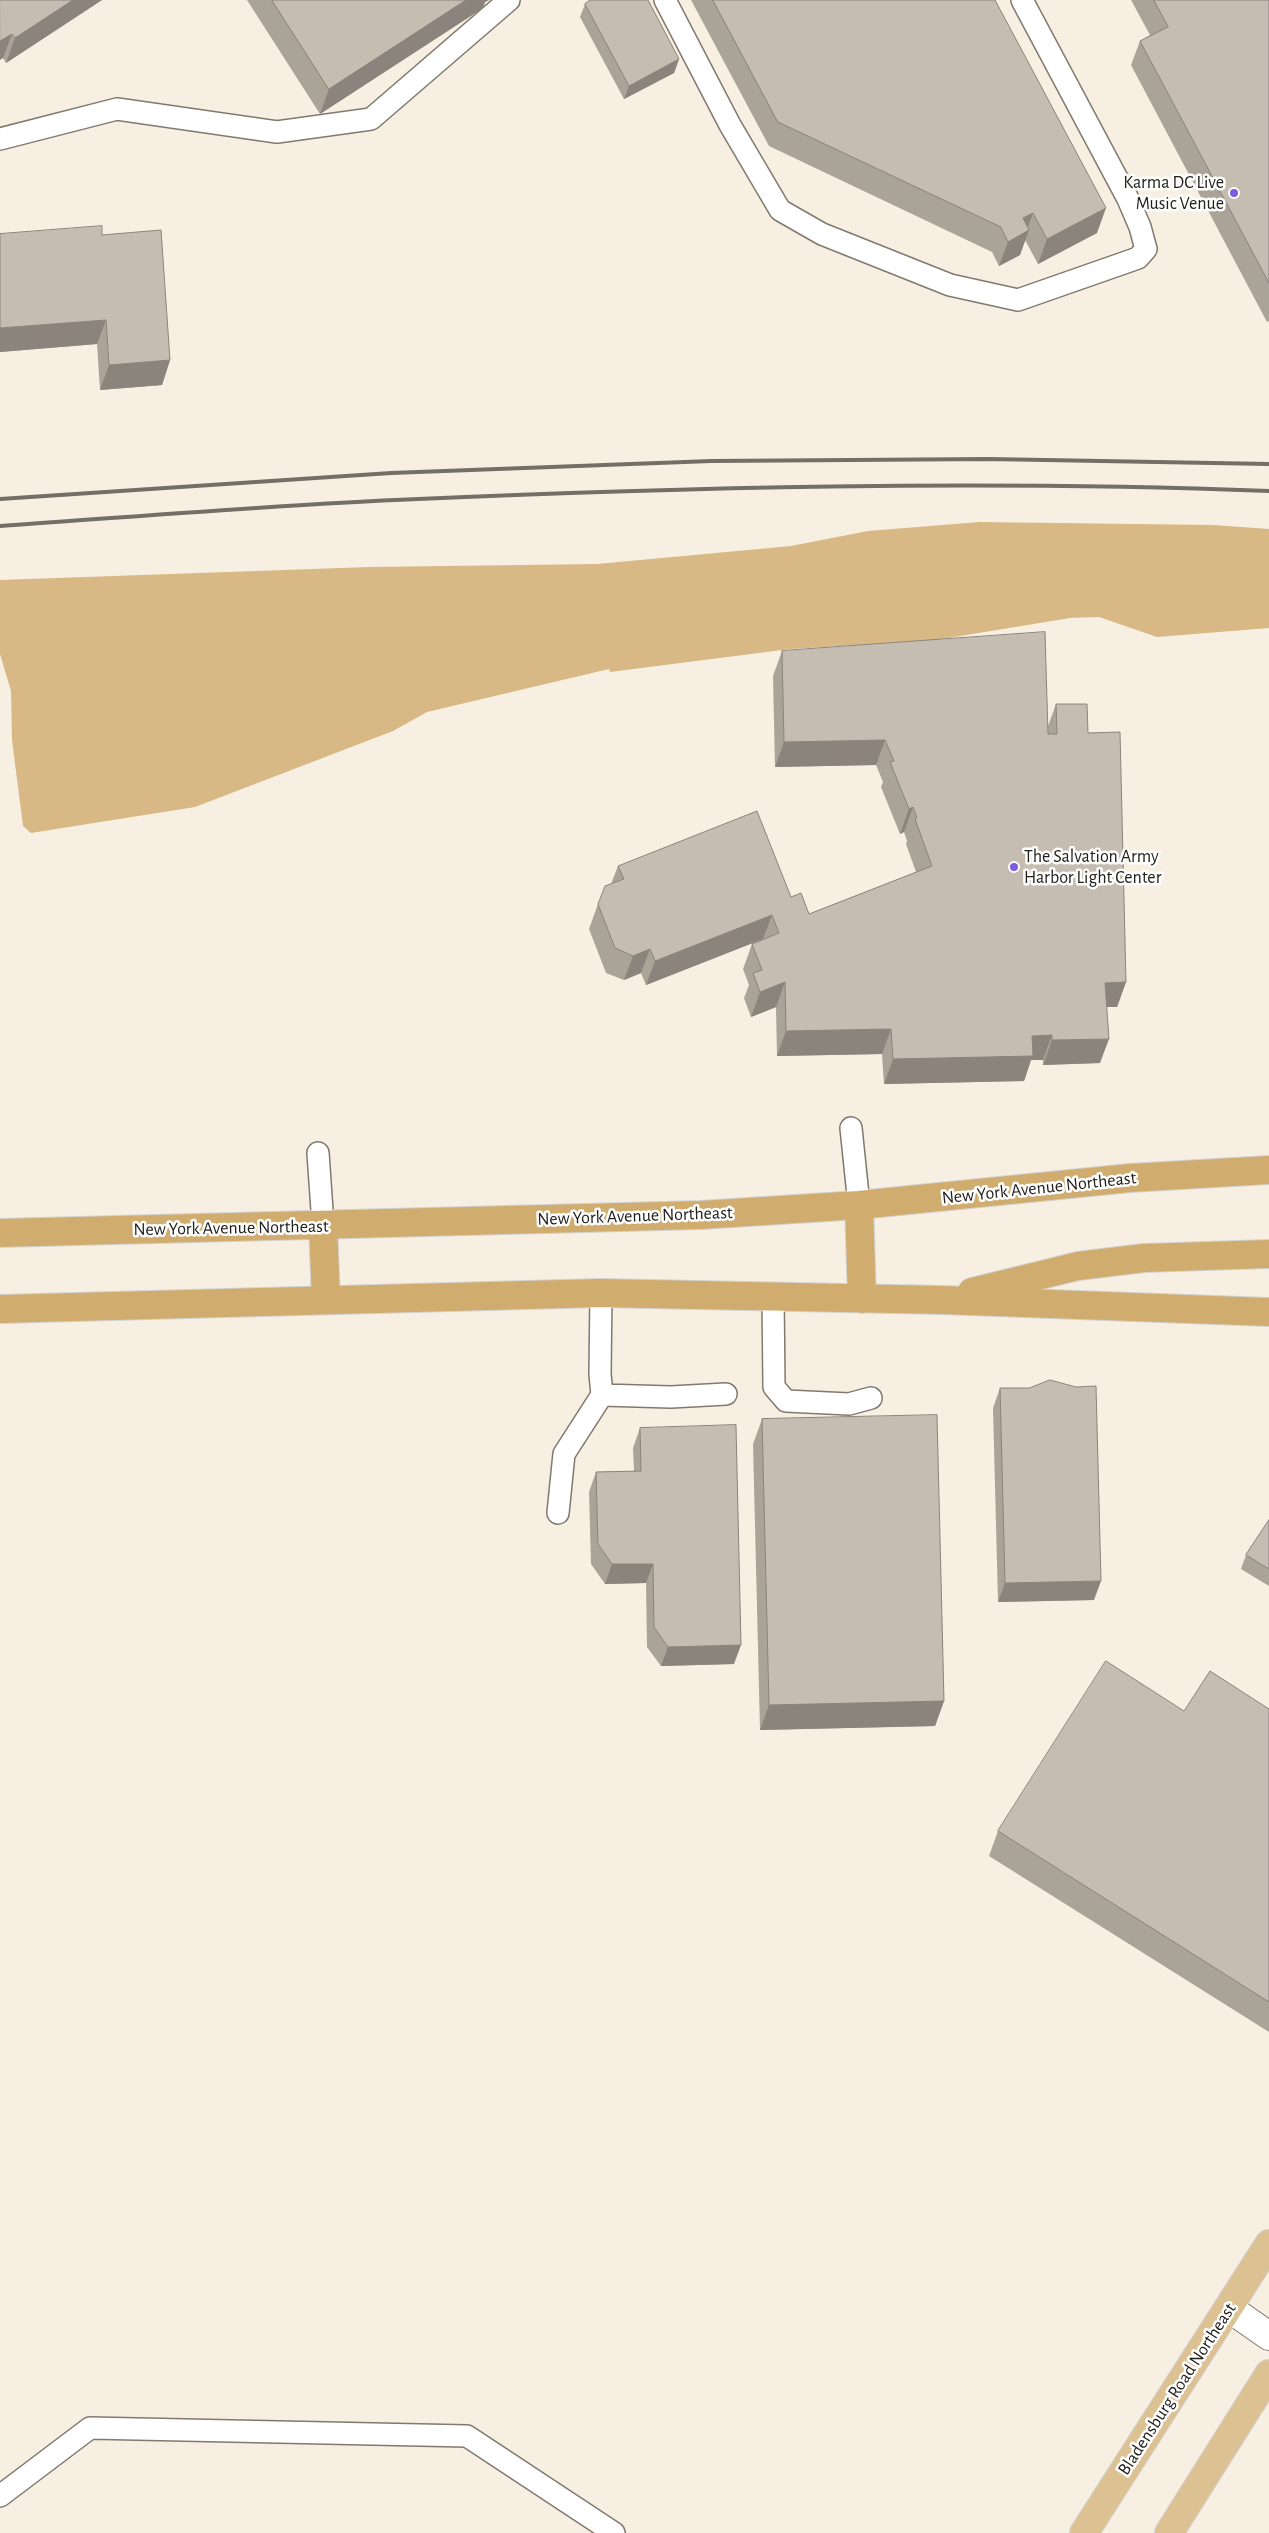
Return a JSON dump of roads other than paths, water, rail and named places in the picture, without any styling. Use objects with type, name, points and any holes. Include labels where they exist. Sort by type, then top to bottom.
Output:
[{"type":"highway","name":"New York Avenue Northeast","points":[[0,1233],[691,1215],[859,1206],[1130,1178],[1269,1170]]},
{"type":"highway","points":[[859,1206],[862,1299]]},
{"type":"highway","points":[[324,1225],[326,1300]]},
{"type":"highway","points":[[942,1300],[1078,1266],[1144,1258],[1269,1254]]},
{"type":"highway","points":[[0,1309],[601,1294],[942,1300],[1269,1312]]},
{"type":"main road","name":"Bladensburg Road Northeast","points":[[1084,2533],[1269,2244]]},
{"type":"main road","points":[[1169,2533],[1269,2374]]},
{"type":"street","points":[[1229,2308],[1269,2336]]},
{"type":"lane","points":[[0,139],[117,109],[277,132],[371,119],[509,0]]},
{"type":"lane","points":[[665,0],[730,125],[780,210],[822,234],[950,286],[1018,300],[1138,258],[1146,248],[1140,227],[1128,199],[1022,0]]},
{"type":"lane","points":[[851,1128],[859,1206]]},
{"type":"lane","points":[[318,1153],[324,1225]]},
{"type":"lane","points":[[558,1513],[564,1454],[602,1395],[600,1374],[601,1294]]},
{"type":"lane","points":[[773,1296],[774,1387],[786,1401],[849,1404],[871,1398]]},
{"type":"lane","points":[[602,1395],[671,1397],[726,1394]]},
{"type":"lane","points":[[0,2496],[90,2428],[466,2436],[614,2533]]},
{"type":"railway","points":[[0,499],[391,473],[711,461],[989,459],[1269,464]]},
{"type":"railway","points":[[0,526],[247,508],[504,495],[941,486],[1051,486],[1269,491]]},
{"type":"place","name":"Karma DC Live Music Venue","points":[[1234,193]]},
{"type":"place","name":"The Salvation Army Harbor Light Center","points":[[1014,867]]}]
